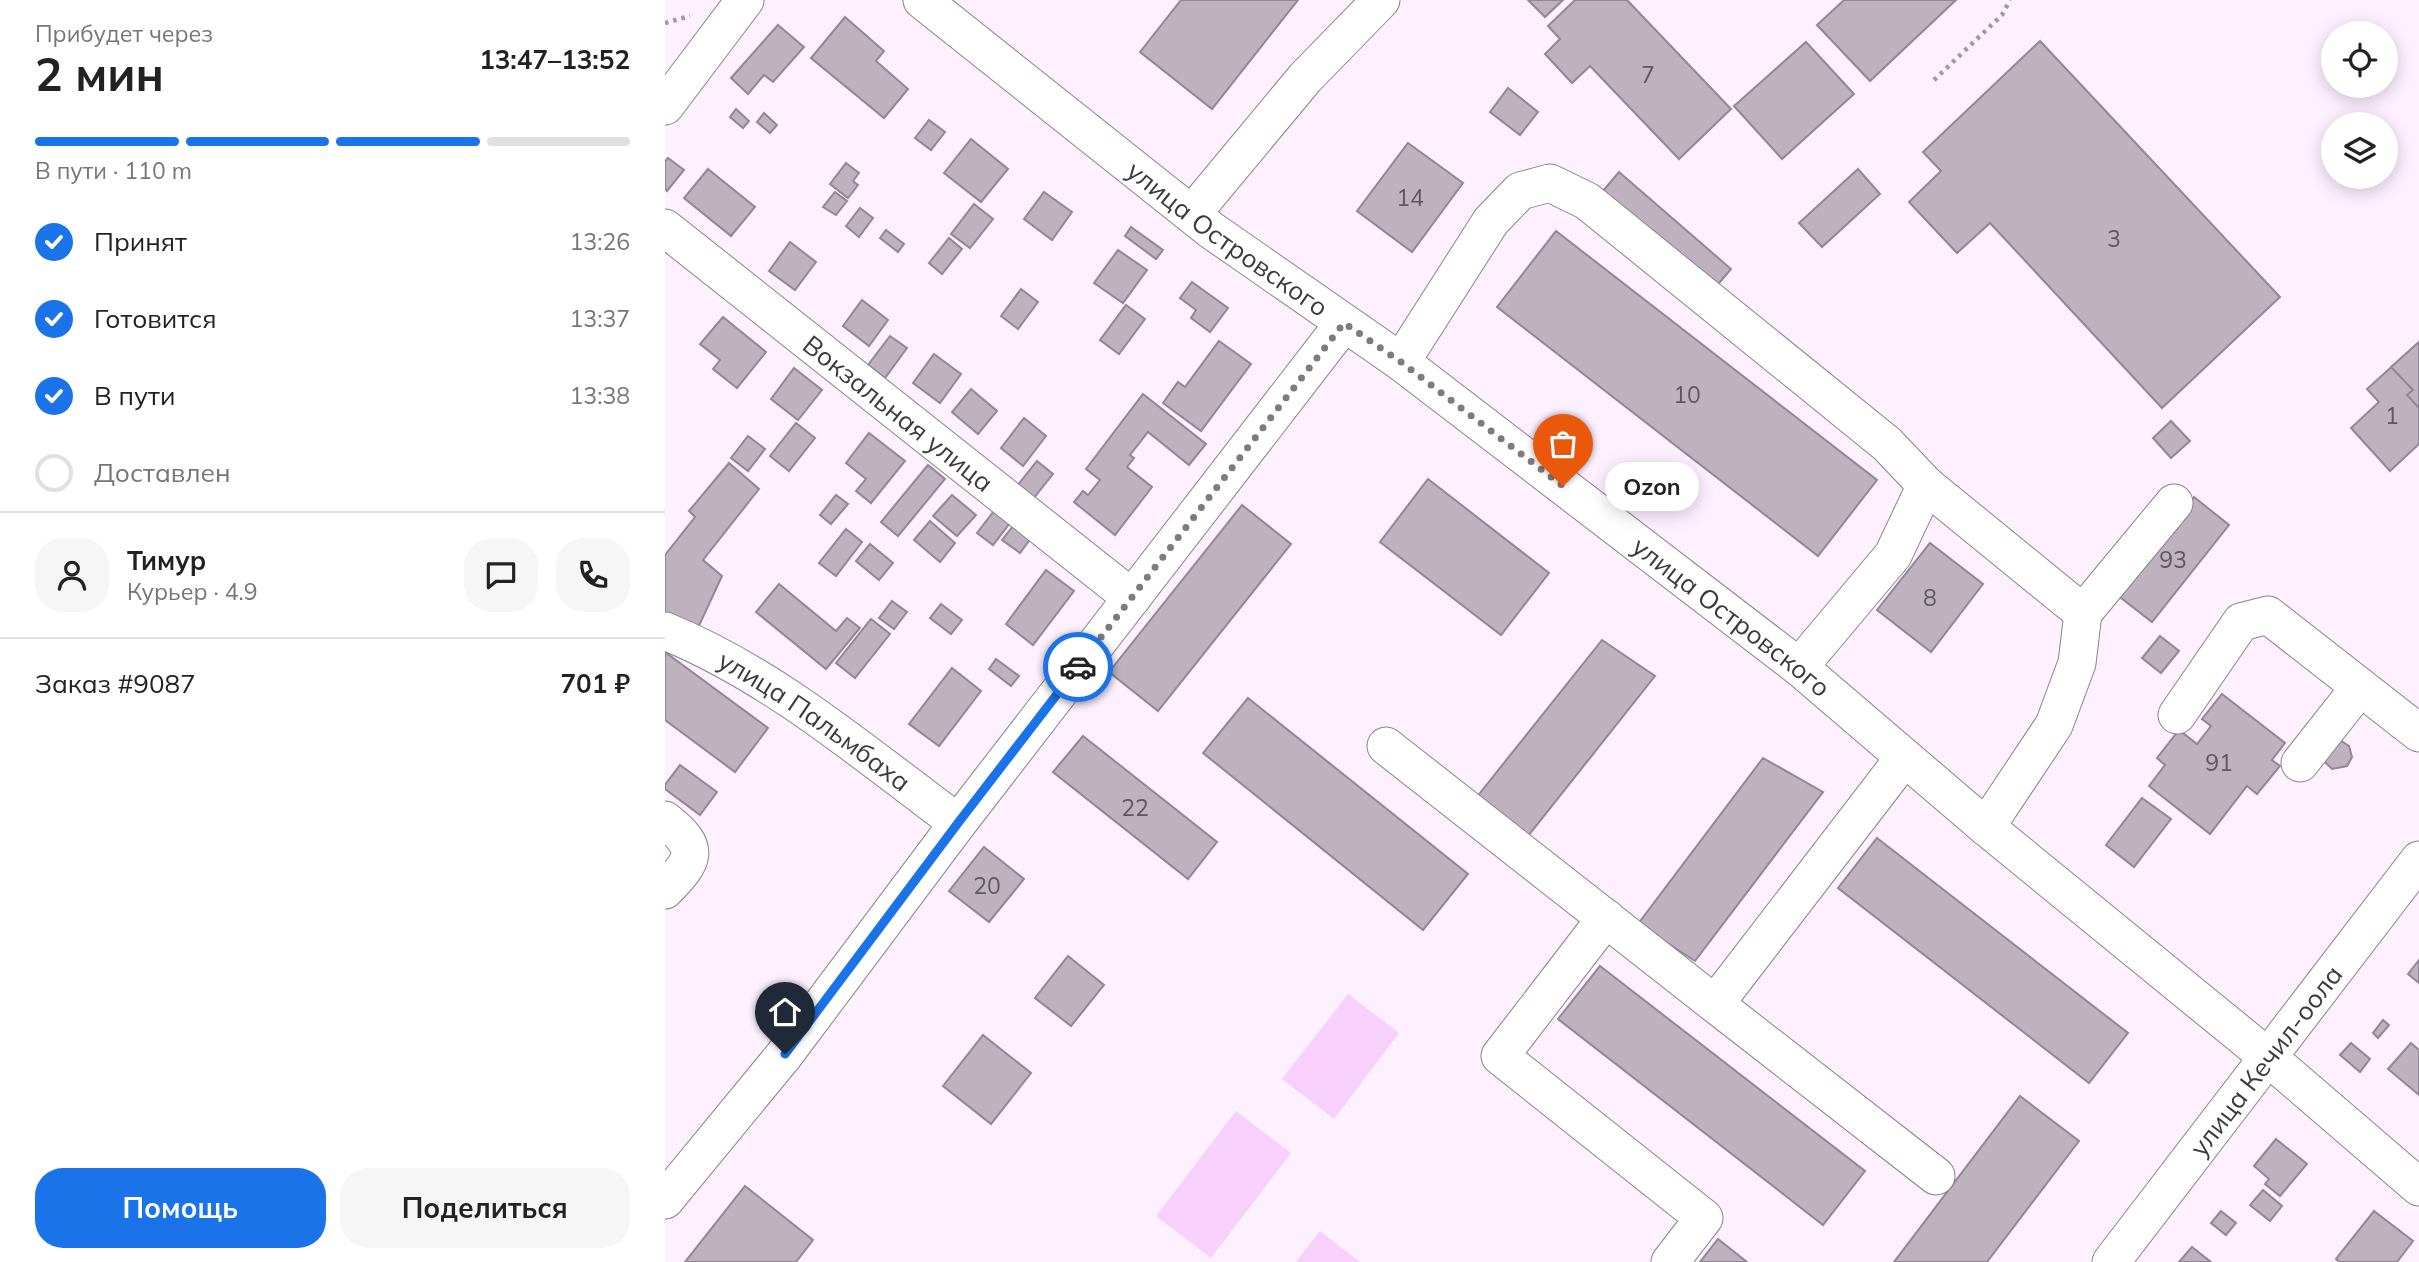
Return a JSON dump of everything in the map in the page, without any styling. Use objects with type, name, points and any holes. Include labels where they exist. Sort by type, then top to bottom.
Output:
[{"type":"street","points":[[665,106],[745,0]]},
{"type":"street","name":"улица Островского","points":[[922,0],[1211,230],[1401,362],[1799,667],[1986,827],[2269,1058],[2419,1187]]},
{"type":"street","points":[[1192,214],[1305,78],[1381,0]]},
{"type":"street","points":[[1401,362],[1492,221],[1520,191],[1550,183],[1587,201],[1887,444],[1926,485],[2083,613]]},
{"type":"street","name":"Вокзальная улица","points":[[665,228],[1132,598]]},
{"type":"street","points":[[665,1200],[785,1054],[958,823],[1344,323]]},
{"type":"street","points":[[1799,667],[1893,555],[1926,485]]},
{"type":"street","points":[[1986,827],[2054,725],[2077,663],[2083,613],[2174,503]]},
{"type":"street","points":[[2177,715],[2241,622],[2268,615],[2419,733]]},
{"type":"street","name":"улица Пальмбаха","points":[[665,631],[751,675],[816,717],[958,823]]},
{"type":"street","points":[[2300,763],[2360,687]]},
{"type":"street","points":[[1386,746],[1936,1176]]},
{"type":"street","points":[[1715,1004],[1904,758]]},
{"type":"street","points":[[665,820],[682,833],[690,855],[687,867],[665,890]]},
{"type":"street","name":"улица Кечил-оола","points":[[2111,1262],[2419,860]]},
{"type":"street","points":[[1606,918],[1500,1056],[1705,1218],[1670,1262]]},
{"type":"path","points":[[1934,80],[2002,15],[2010,0]]},
{"type":"path","points":[[665,23],[691,15]]},
{"type":"shaded area","points":[[1348,994],[1399,1033],[1334,1119],[1282,1079]]},
{"type":"shaded area","points":[[1236,1111],[1291,1153],[1211,1258],[1156,1216]]},
{"type":"shaded area","points":[[1320,1231],[1360,1262],[1296,1262]]},
{"type":"building","points":[[1181,0],[1298,0],[1212,109],[1140,52]]},
{"type":"building","points":[[1528,0],[1563,0],[1545,17]]},
{"type":"building","points":[[1575,0],[1627,0],[1731,109],[1679,159],[1590,66],[1572,83],[1545,54],[1560,39],[1548,26]]},
{"type":"building","points":[[1844,0],[1956,0],[1870,81],[1817,25]]},
{"type":"building","points":[[845,17],[884,51],[876,61],[908,89],[884,118],[811,58]]},
{"type":"building","points":[[778,25],[804,47],[773,82],[764,75],[748,94],[731,78]]},
{"type":"building","points":[[2040,41],[2280,297],[2162,408],[1990,223],[1957,253],[1909,202],[1941,171],[1923,152]]},
{"type":"building","points":[[1806,42],[1854,94],[1782,159],[1734,106]]},
{"type":"building","points":[[1508,88],[1538,112],[1520,135],[1490,112]]},
{"type":"building","points":[[736,109],[749,121],[743,128],[730,117]]},
{"type":"building","points":[[764,113],[777,125],[770,133],[757,122]]},
{"type":"building","points":[[929,120],[945,132],[931,150],[915,138]]},
{"type":"building","points":[[971,139],[1008,169],[981,202],[944,173]]},
{"type":"building","points":[[1408,143],[1463,183],[1412,252],[1357,211]]},
{"type":"building","points":[[668,158],[684,170],[667,191],[665,162]]},
{"type":"building","points":[[846,163],[859,173],[853,181],[858,185],[848,198],[830,184]]},
{"type":"building","points":[[708,169],[755,207],[731,236],[684,198]]},
{"type":"building","points":[[1858,169],[1880,194],[1822,247],[1799,223]]},
{"type":"building","points":[[1619,172],[1731,269],[1715,288],[1603,191]]},
{"type":"building","points":[[835,192],[847,201],[836,215],[823,207]]},
{"type":"building","points":[[1044,192],[1072,212],[1052,240],[1024,219]]},
{"type":"building","points":[[974,204],[993,219],[970,248],[951,234]]},
{"type":"building","points":[[860,208],[873,218],[859,237],[846,226]]},
{"type":"building","points":[[1131,227],[1163,250],[1156,259],[1125,236]]},
{"type":"building","points":[[886,230],[904,244],[898,252],[880,238]]},
{"type":"building","points":[[1556,231],[1877,480],[1818,556],[1497,307]]},
{"type":"building","points":[[949,238],[962,249],[942,274],[929,263]]},
{"type":"building","points":[[790,242],[816,262],[795,290],[769,271]]},
{"type":"building","points":[[1118,250],[1147,270],[1123,303],[1094,283]]},
{"type":"building","points":[[1192,282],[1228,308],[1210,332],[1191,318],[1196,310],[1180,298]]},
{"type":"building","points":[[1021,289],[1038,302],[1018,329],[1001,316]]},
{"type":"building","points":[[862,300],[888,320],[869,346],[843,326]]},
{"type":"building","points":[[1126,305],[1145,319],[1119,354],[1100,340]]},
{"type":"building","points":[[723,317],[766,352],[737,388],[713,369],[720,360],[700,344]]},
{"type":"building","points":[[890,336],[907,348],[885,378],[868,365]]},
{"type":"building","points":[[1219,341],[1251,364],[1201,431],[1163,403],[1178,382],[1185,387]]},
{"type":"building","points":[[2419,342],[2419,444],[2390,471],[2351,428],[2379,402],[2367,389]]},
{"type":"building","points":[[2419,342],[2419,408],[2407,395],[2413,390],[2391,367]]},
{"type":"building","points":[[934,354],[961,374],[940,403],[913,383]]},
{"type":"building","points":[[794,368],[822,390],[798,420],[771,399]]},
{"type":"building","points":[[971,389],[997,411],[978,434],[952,412]]},
{"type":"building","points":[[1143,394],[1206,444],[1189,465],[1148,432],[1130,455],[1134,458],[1127,467],[1152,487],[1115,535],[1074,502],[1083,491],[1088,495],[1100,480],[1086,469]]},
{"type":"building","points":[[1024,418],[1046,436],[1023,466],[1001,448]]},
{"type":"building","points":[[2171,421],[2190,441],[2171,458],[2153,438]]},
{"type":"building","points":[[796,423],[815,438],[789,471],[770,456]]},
{"type":"building","points":[[869,433],[905,461],[871,503],[856,491],[866,479],[846,463]]},
{"type":"building","points":[[748,436],[765,449],[748,471],[731,458]]},
{"type":"building","points":[[1037,461],[1053,474],[1033,499],[1017,486]]},
{"type":"building","points":[[729,463],[759,489],[703,560],[722,576],[697,630],[665,616],[665,555],[695,517],[689,511]]},
{"type":"building","points":[[928,465],[945,479],[898,536],[881,522]]},
{"type":"building","points":[[1428,479],[1549,573],[1501,635],[1380,542]]},
{"type":"building","points":[[836,495],[848,504],[831,524],[820,515]]},
{"type":"building","points":[[952,495],[976,515],[957,536],[933,516]]},
{"type":"building","points":[[2194,497],[2229,525],[2152,622],[2116,594]]},
{"type":"building","points":[[1242,505],[1291,544],[1158,711],[1109,672]]},
{"type":"building","points":[[994,511],[1010,523],[993,545],[977,533]]},
{"type":"building","points":[[930,521],[955,543],[940,562],[914,540]]},
{"type":"building","points":[[1014,525],[1031,538],[1020,553],[1002,540]]},
{"type":"building","points":[[846,529],[862,542],[836,576],[819,563]]},
{"type":"building","points":[[1930,543],[1983,584],[1931,652],[1877,610]]},
{"type":"building","points":[[870,544],[893,563],[879,580],[856,561]]},
{"type":"building","points":[[1046,570],[1074,591],[1033,645],[1006,624]]},
{"type":"building","points":[[779,584],[836,631],[847,618],[860,628],[826,669],[756,612]]},
{"type":"building","points":[[892,601],[907,612],[894,629],[879,618]]},
{"type":"building","points":[[941,604],[962,620],[951,634],[930,618]]},
{"type":"building","points":[[871,619],[890,634],[855,678],[836,663]]},
{"type":"building","points":[[2160,636],[2179,651],[2161,673],[2142,658]]},
{"type":"building","points":[[1602,640],[1655,676],[1521,845],[1472,803]]},
{"type":"building","points":[[665,652],[768,728],[735,772],[665,720]]},
{"type":"building","points":[[996,659],[1019,676],[1011,686],[989,669]]},
{"type":"building","points":[[952,668],[981,691],[939,746],[909,724]]},
{"type":"building","points":[[2222,694],[2285,743],[2272,760],[2280,766],[2257,794],[2247,786],[2210,834],[2149,786],[2165,765],[2157,758],[2179,730],[2197,744],[2211,726],[2202,719]]},
{"type":"building","points":[[1248,698],[1468,874],[1423,930],[1203,753]]},
{"type":"building","points":[[1083,736],[1217,842],[1188,879],[1053,772]]},
{"type":"building","points":[[2340,740],[2349,746],[2352,757],[2347,766],[2332,769],[2322,759]]},
{"type":"building","points":[[1763,758],[1823,792],[1695,961],[1638,924]]},
{"type":"building","points":[[680,765],[717,792],[700,815],[665,789],[665,785]]},
{"type":"building","points":[[2142,798],[2171,819],[2134,867],[2106,845]]},
{"type":"building","points":[[1877,838],[2128,1033],[2089,1083],[1838,888]]},
{"type":"building","points":[[984,847],[1024,879],[989,922],[949,891]]},
{"type":"building","points":[[1068,956],[1104,985],[1071,1026],[1035,998]]},
{"type":"building","points":[[2419,960],[2419,983],[2408,974]]},
{"type":"building","points":[[1600,966],[1865,1171],[1823,1225],[1558,1019]]},
{"type":"building","points":[[2383,1020],[2389,1025],[2378,1038],[2373,1033]]},
{"type":"building","points":[[983,1035],[1031,1073],[991,1124],[943,1086]]},
{"type":"building","points":[[2351,1043],[2370,1059],[2360,1072],[2340,1055]]},
{"type":"building","points":[[2411,1043],[2419,1050],[2419,1095],[2388,1069]]},
{"type":"building","points":[[2020,1096],[2079,1141],[1987,1262],[1894,1262]]},
{"type":"building","points":[[2276,1139],[2307,1164],[2280,1196],[2265,1184],[2269,1179],[2254,1166]]},
{"type":"building","points":[[745,1186],[813,1240],[796,1262],[685,1262]]},
{"type":"building","points":[[2263,1190],[2282,1206],[2270,1221],[2250,1205]]},
{"type":"building","points":[[2221,1211],[2236,1223],[2226,1235],[2211,1223]]},
{"type":"building","points":[[2374,1211],[2413,1241],[2397,1262],[2339,1262],[2336,1259]]},
{"type":"building","points":[[1718,1239],[1747,1262],[1700,1262]]},
{"type":"building","points":[[2192,1247],[2211,1262],[2179,1262]]},
{"type":"way so far","points":[[1078,667],[1344,323],[1401,362],[1563,486]]},
{"type":"place","name":"Ozon","points":[[1563,486]]},
{"type":"route","points":[[785,1054],[1078,667]]}]
